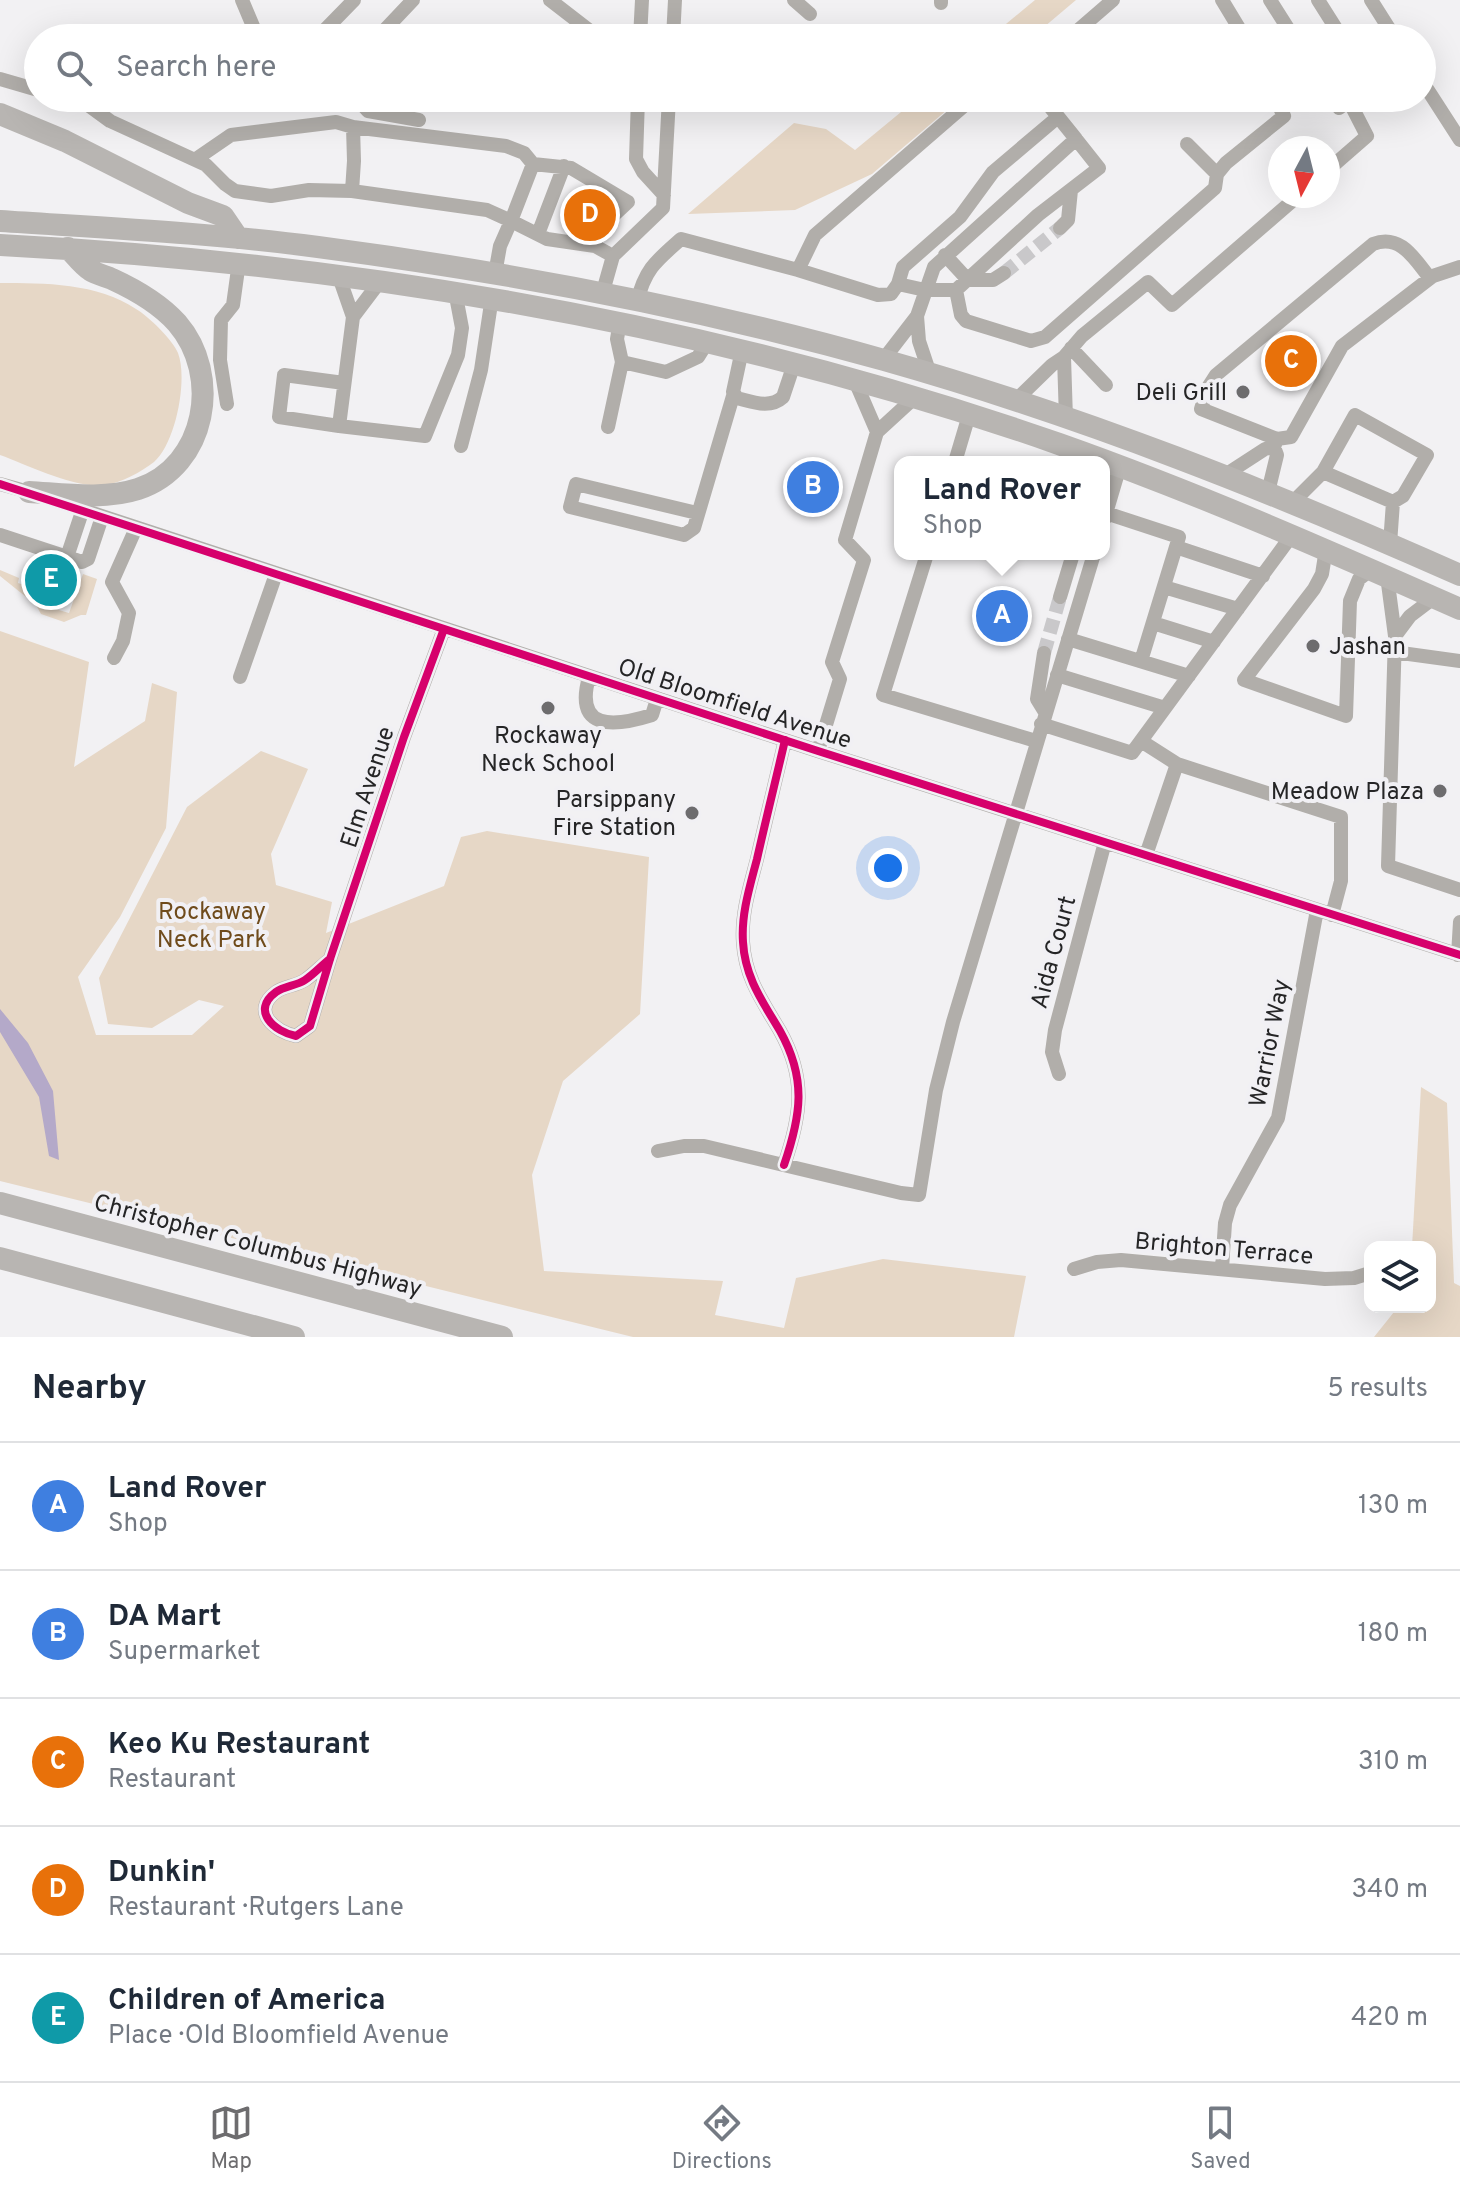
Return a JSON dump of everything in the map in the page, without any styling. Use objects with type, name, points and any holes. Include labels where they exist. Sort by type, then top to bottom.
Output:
[{"type":"highway","points":[[0,114],[65,141],[188,203],[223,216],[238,238]]},
{"type":"highway","points":[[0,221],[238,238],[495,274],[637,302],[883,360],[1015,401],[1225,475],[1460,575]]},
{"type":"highway","points":[[0,245],[239,262],[492,297],[742,350],[969,415],[1090,456]]},
{"type":"highway","points":[[29,492],[80,495],[119,493],[139,489],[157,480],[173,468],[193,441],[199,427],[210,362],[159,306],[141,293],[89,270],[68,248]]},
{"type":"highway","points":[[1110,463],[1326,549],[1460,609]]},
{"type":"highway","name":"Christopher Columbus Highway","points":[[0,1203],[502,1337]]},
{"type":"highway","points":[[0,1258],[294,1337]]},
{"type":"street","points":[[242,0],[252,24]]},
{"type":"street","points":[[331,24],[354,0]]},
{"type":"street","points":[[390,24],[413,0]]},
{"type":"street","points":[[550,0],[581,24]]},
{"type":"street","points":[[641,24],[642,0]]},
{"type":"street","points":[[674,24],[675,0]]},
{"type":"street","points":[[794,0],[810,14]]},
{"type":"street","points":[[1085,24],[1113,0]]},
{"type":"street","points":[[1222,0],[1237,24]]},
{"type":"street","points":[[1270,0],[1285,24]]},
{"type":"street","points":[[1318,0],[1333,24]]},
{"type":"street","points":[[1371,0],[1386,24]]},
{"type":"street","points":[[0,79],[24,86]]},
{"type":"street","points":[[1436,103],[1460,140]]},
{"type":"street","points":[[98,112],[110,121],[196,159],[225,184],[247,194],[271,196],[309,190],[352,191],[487,210],[547,239],[595,246],[613,256]]},
{"type":"street","points":[[374,112],[419,120]]},
{"type":"street","points":[[638,112],[636,159],[643,172],[664,195]]},
{"type":"street","points":[[602,295],[613,256],[663,208],[668,112]]},
{"type":"street","points":[[798,270],[815,235],[957,112]]},
{"type":"street","points":[[898,284],[925,290],[956,290],[1038,215],[1099,168],[1054,112]]},
{"type":"street","points":[[956,290],[961,315],[966,321],[1031,341],[1045,337],[1215,188],[1217,174],[1226,163],[1284,116],[1282,112]]},
{"type":"street","points":[[1340,160],[1367,136],[1356,112]]},
{"type":"street","points":[[637,302],[642,281],[650,266],[681,239],[878,295],[891,294],[903,267],[960,217],[993,172],[1058,117]]},
{"type":"street","points":[[196,159],[231,135],[323,122],[517,149],[533,164],[571,168],[628,202],[599,229],[595,246]]},
{"type":"street","points":[[352,191],[353,127]]},
{"type":"street","points":[[883,360],[917,316],[931,272],[945,255],[1076,139]]},
{"type":"street","points":[[1187,144],[1217,174]]},
{"type":"street","points":[[495,274],[500,246],[533,164]]},
{"type":"street","points":[[538,234],[564,166]]},
{"type":"street","points":[[1060,228],[1068,220],[1071,190]]},
{"type":"street","points":[[1015,401],[1082,336],[1148,282],[1172,305],[1284,208]]},
{"type":"street","points":[[1276,443],[1201,409],[1207,389],[1216,375],[1373,244],[1388,241],[1403,246],[1430,278]]},
{"type":"street","points":[[945,255],[968,280],[993,280],[1004,273]]},
{"type":"street","points":[[227,404],[210,362],[221,320],[233,305],[239,262]]},
{"type":"street","points":[[1225,475],[1265,449],[1291,437],[1342,346],[1430,278],[1460,267]]},
{"type":"street","points":[[338,274],[353,317],[339,426]]},
{"type":"street","points":[[353,317],[381,280]]},
{"type":"street","points":[[344,383],[284,375],[279,417],[425,436],[458,355],[462,328],[455,291]]},
{"type":"street","points":[[461,446],[481,370],[492,297]]},
{"type":"street","points":[[917,316],[919,341],[930,374]]},
{"type":"street","points":[[608,427],[622,362],[617,339],[620,322]]},
{"type":"street","points":[[622,362],[666,372],[698,357],[708,341]]},
{"type":"street","points":[[697,513],[576,484],[570,507],[684,535],[694,528],[733,396],[742,350]]},
{"type":"street","points":[[1068,352],[1106,385]]},
{"type":"street","points":[[1066,419],[1068,352]]},
{"type":"street","points":[[733,396],[774,404],[783,397],[794,364]]},
{"type":"street","points":[[855,381],[877,432]]},
{"type":"street","points":[[818,751],[840,679],[832,662],[864,560],[845,540],[877,432],[913,399]]},
{"type":"street","points":[[957,456],[969,415]]},
{"type":"street","points":[[1293,502],[1323,472],[1355,415],[1427,455],[1403,496],[1393,502]]},
{"type":"street","points":[[1268,492],[1277,455],[1276,443]]},
{"type":"street","points":[[1110,500],[1120,466]]},
{"type":"street","points":[[1323,472],[1393,502]]},
{"type":"street","name":"Old Bloomfield Avenue","points":[[0,484],[818,751],[1459,955]]},
{"type":"street","points":[[1390,544],[1393,502]]},
{"type":"street","points":[[67,557],[83,509]]},
{"type":"street","points":[[0,535],[82,562],[88,559],[102,517]]},
{"type":"street","points":[[1110,518],[1179,537],[1141,661]]},
{"type":"street","points":[[114,658],[128,626],[129,613],[112,582],[136,528]]},
{"type":"street","points":[[1043,718],[1132,753],[1292,535]]},
{"type":"street","points":[[1176,547],[1263,576]]},
{"type":"street","points":[[1326,549],[1322,574],[1314,589],[1244,680],[1346,716],[1350,601],[1359,579],[1380,573],[1395,636],[1388,866],[1460,890]]},
{"type":"street","points":[[925,560],[883,695],[1036,741]]},
{"type":"street","points":[[1060,597],[1071,560]]},
{"type":"street","points":[[658,1151],[704,1146],[919,1195],[936,1090],[949,1035],[1092,560]]},
{"type":"street","points":[[240,677],[276,574]]},
{"type":"street","points":[[1164,587],[1238,609]]},
{"type":"street","points":[[1395,636],[1410,616],[1435,597]]},
{"type":"street","points":[[1153,623],[1214,642]]},
{"type":"street","name":"Elm Avenue","points":[[330,959],[305,980],[275,993],[267,1003],[266,1018],[274,1029],[296,1036],[310,1026],[404,737],[444,629]]},
{"type":"street","points":[[1068,639],[1189,676]]},
{"type":"street","points":[[1394,652],[1460,661]]},
{"type":"street","points":[[1043,718],[1037,699],[1044,653]]},
{"type":"street","points":[[1057,675],[1165,708]]},
{"type":"street","points":[[589,677],[584,696],[589,711],[601,721],[620,724],[652,715],[657,699]]},
{"type":"street","points":[[784,1165],[799,1111],[797,1073],[780,1032],[752,985],[745,962],[742,928],[785,740]]},
{"type":"street","points":[[1141,741],[1177,764],[1146,855]]},
{"type":"street","name":"Warrior Way","points":[[1177,764],[1341,817],[1341,881],[1324,912],[1278,1118],[1230,1205],[1225,1223],[1222,1269]]},
{"type":"street","name":"Aida Court","points":[[1059,1074],[1052,1052],[1055,1030],[1105,842]]},
{"type":"street","points":[[1459,955],[1460,922]]},
{"type":"street","name":"Brighton Terrace","points":[[1074,1269],[1097,1262],[1121,1260],[1325,1279],[1364,1275]]},
{"type":"green space","points":[[1035,0],[1076,0],[1048,24],[1006,24]]},
{"type":"green space","points":[[901,112],[945,112],[872,174],[795,210],[688,214],[794,123],[826,129],[855,150]]},
{"type":"green space","points":[[0,283],[52,284],[105,294],[141,312],[166,335],[181,364],[181,394],[174,426],[162,453],[154,462],[111,484],[93,485],[66,480],[0,455]]},
{"type":"green space","points":[[0,570],[19,578],[18,583],[34,588],[33,593],[47,599],[45,606],[69,613],[83,574],[97,579],[86,615],[64,622],[41,614],[36,605],[0,576]]},
{"type":"green space","name":"Rockaway Neck Park","points":[[0,631],[89,662],[74,767],[145,721],[152,683],[177,692],[166,828],[120,917],[78,977],[96,1035],[192,1035],[224,1006],[199,1000],[152,1028],[108,1024],[99,978],[187,807],[261,751],[308,769],[271,854],[276,885],[332,902],[326,933],[444,886],[461,837],[487,831],[649,857],[640,1014],[563,1081],[532,1175],[544,1271],[723,1281],[715,1315],[784,1328],[796,1278],[883,1259],[1026,1276],[1014,1337],[633,1337],[0,1181]]},
{"type":"green space","points":[[1421,1087],[1447,1103],[1454,1283],[1460,1286],[1460,1337],[1374,1337],[1393,1313],[1436,1313],[1436,1241],[1412,1241]]},
{"type":"shaded area","points":[[0,1009],[28,1043],[53,1091],[59,1160],[49,1156],[39,1097],[0,1032]]},
{"type":"tunnel","points":[[1004,273],[1060,228]]},
{"type":"tunnel","points":[[1044,653],[1060,597]]},
{"type":"cycle path","points":[[0,484],[818,751],[1460,955]]},
{"type":"cycle path","points":[[330,959],[305,980],[279,990],[269,999],[265,1006],[268,1020],[280,1030],[296,1036],[310,1026],[404,737],[444,629]]},
{"type":"cycle path","points":[[784,1165],[797,1114],[798,1082],[789,1049],[761,1000],[747,967],[743,921],[785,740]]},
{"type":"place","name":"Dunkin'","points":[[590,215]]},
{"type":"place","name":"Keo Ku Restaurant","points":[[1291,361]]},
{"type":"place","name":"Deli Grill","points":[[1243,392]]},
{"type":"place","name":"DA Mart","points":[[813,487]]},
{"type":"place","name":"Children of America","points":[[51,580]]},
{"type":"place","name":"Land Rover","points":[[1002,616]]},
{"type":"place","name":"Jashan","points":[[1313,646]]},
{"type":"place","name":"Rockaway Neck School","points":[[548,708]]},
{"type":"place","name":"Meadow Plaza","points":[[1440,791]]},
{"type":"place","name":"Parsippany Fire Station","points":[[692,813]]}]
